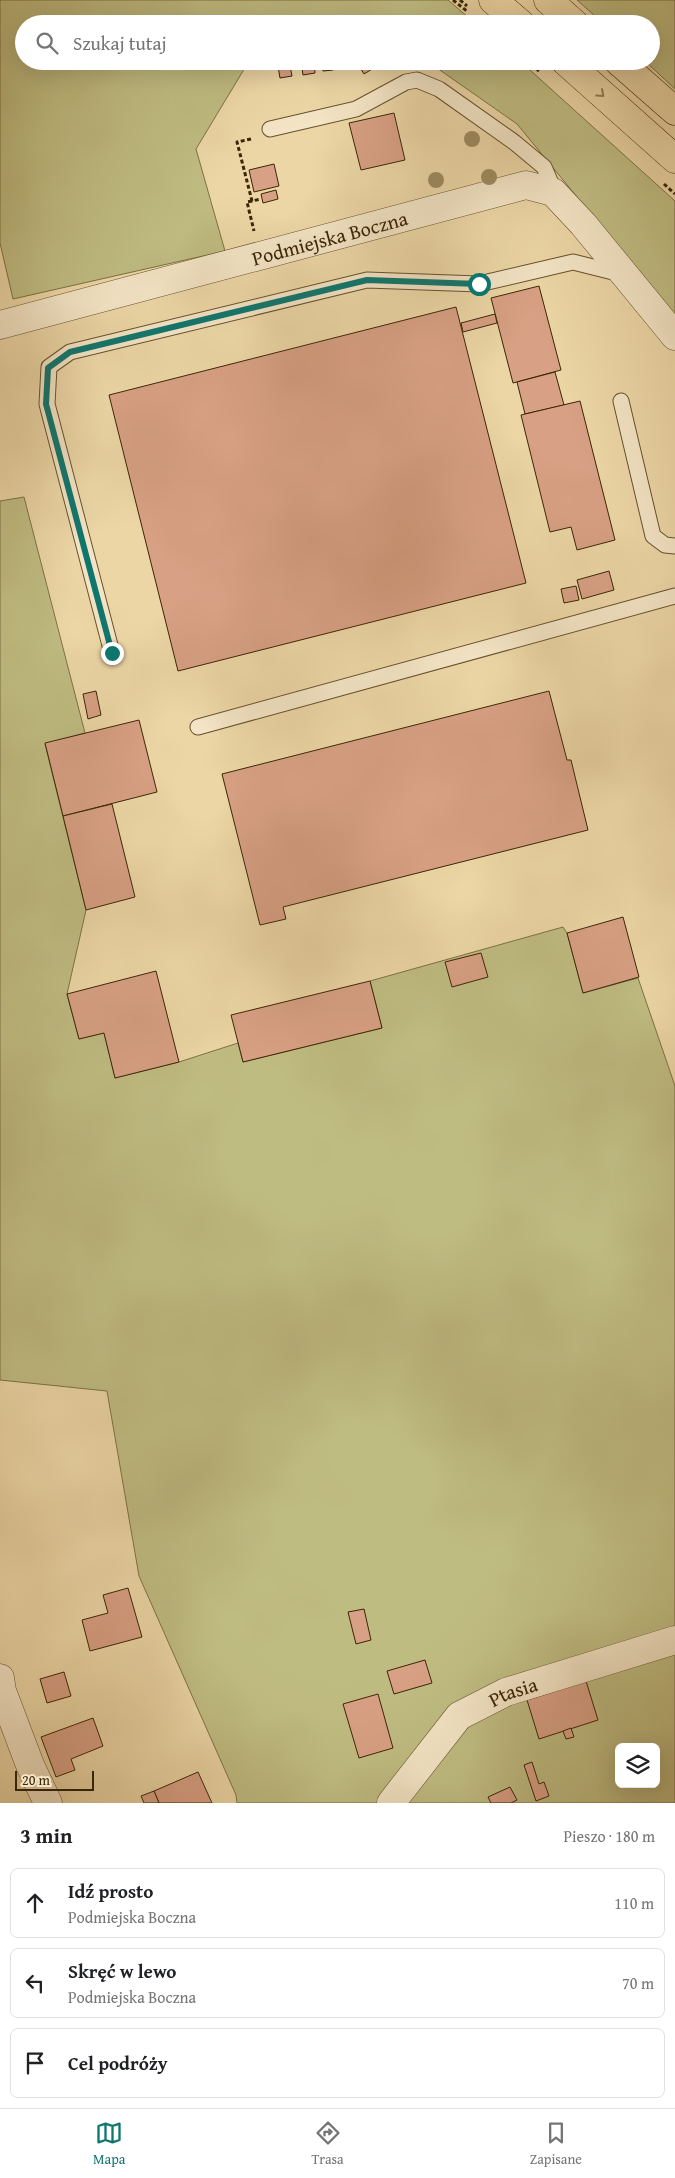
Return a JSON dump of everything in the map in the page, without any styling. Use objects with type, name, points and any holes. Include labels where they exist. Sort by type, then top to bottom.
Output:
[{"type":"main road","points":[[493,0],[511,15]]},
{"type":"main road","points":[[548,0],[565,15]]},
{"type":"main road","points":[[574,70],[675,159]]},
{"type":"main road","points":[[628,70],[675,111]]},
{"type":"street","name":"Podmiejska Boczna","points":[[0,325],[526,185],[553,192],[557,196],[583,224],[675,336]]},
{"type":"street","name":"Ptasia","points":[[391,1803],[459,1716],[506,1692],[675,1640]]},
{"type":"street","points":[[0,1678],[2,1691],[30,1765],[48,1803]]},
{"type":"lane","points":[[270,129],[356,109],[406,82],[416,80],[439,89],[514,142],[544,167],[557,196]]},
{"type":"lane","points":[[112,653],[46,404],[48,368],[70,352],[367,280],[479,284],[572,262],[625,275]]},
{"type":"lane","points":[[620,401],[654,536],[665,545],[675,546]]},
{"type":"lane","points":[[198,727],[675,596]]},
{"type":"path","points":[[252,201],[237,142],[266,135],[270,129]]},
{"type":"path","points":[[255,235],[247,202],[261,199]]},
{"type":"shaded area","points":[[0,0],[448,0],[466,15],[15,15],[15,70],[244,70],[196,149],[225,251],[13,299],[0,243]]},
{"type":"shaded area","points":[[577,0],[675,0],[675,89],[655,70],[660,70],[660,15],[594,15]]},
{"type":"shaded area","points":[[440,70],[530,70],[675,201],[675,316],[517,124]]},
{"type":"shaded area","points":[[24,497],[85,733],[45,744],[86,910],[67,994],[79,1039],[104,1033],[115,1078],[179,1062],[238,1043],[243,1062],[382,1028],[370,981],[563,927],[567,933],[583,993],[638,978],[675,1086],[675,1803],[237,1803],[236,1795],[139,1576],[107,1391],[0,1380],[0,501]]},
{"type":"building","points":[[279,70],[291,70],[292,76],[280,78]]},
{"type":"building","points":[[302,70],[315,70],[315,73],[303,75]]},
{"type":"building","points":[[362,70],[370,70],[364,74]]},
{"type":"building","points":[[394,113],[405,160],[361,170],[349,123]]},
{"type":"building","points":[[274,164],[279,186],[254,192],[249,170]]},
{"type":"building","points":[[276,190],[278,199],[263,203],[261,194]]},
{"type":"building","points":[[539,286],[561,370],[513,383],[491,298]]},
{"type":"building","points":[[456,307],[526,583],[178,671],[109,395]]},
{"type":"building","points":[[495,314],[497,323],[463,332],[461,323]]},
{"type":"building","points":[[555,372],[564,405],[525,414],[517,382]]},
{"type":"building","points":[[580,401],[615,540],[577,550],[571,527],[550,532],[521,415]]},
{"type":"building","points":[[609,571],[614,590],[582,599],[577,580]]},
{"type":"building","points":[[576,586],[579,600],[564,603],[561,589]]},
{"type":"building","points":[[96,691],[101,715],[88,719],[83,694]]},
{"type":"building","points":[[549,691],[567,760],[571,760],[588,830],[283,907],[286,919],[260,925],[222,774]]},
{"type":"building","points":[[139,720],[157,792],[63,816],[45,743]]},
{"type":"building","points":[[112,804],[135,897],[86,910],[63,816]]},
{"type":"building","points":[[623,917],[639,977],[583,993],[567,933]]},
{"type":"building","points":[[481,953],[488,977],[452,987],[445,962]]},
{"type":"building","points":[[156,971],[179,1062],[115,1078],[104,1033],[79,1039],[67,994]]},
{"type":"building","points":[[370,981],[382,1028],[243,1062],[231,1015]]},
{"type":"building","points":[[128,1588],[142,1637],[90,1651],[82,1620],[108,1613],[103,1595]]},
{"type":"building","points":[[364,1609],[371,1640],[356,1644],[348,1612]]},
{"type":"building","points":[[425,1660],[432,1683],[394,1694],[387,1671]]},
{"type":"building","points":[[64,1672],[71,1696],[47,1703],[40,1679]]},
{"type":"building","points":[[586,1681],[598,1720],[539,1739],[527,1700],[556,1691],[554,1684]]},
{"type":"building","points":[[378,1694],[393,1748],[359,1758],[343,1704]]},
{"type":"building","points":[[93,1718],[103,1746],[71,1759],[75,1770],[56,1777],[41,1737]]},
{"type":"building","points":[[571,1728],[574,1737],[566,1739],[563,1731]]},
{"type":"building","points":[[532,1762],[539,1784],[544,1782],[549,1796],[536,1801],[524,1765]]},
{"type":"building","points":[[198,1772],[212,1803],[159,1803],[154,1791]]},
{"type":"building","points":[[510,1787],[517,1800],[511,1803],[491,1803],[488,1797]]},
{"type":"building","points":[[154,1791],[159,1803],[144,1803],[141,1796]]},
{"type":"route","points":[[112,653],[46,404],[48,368],[70,352],[367,280],[479,284]]}]
